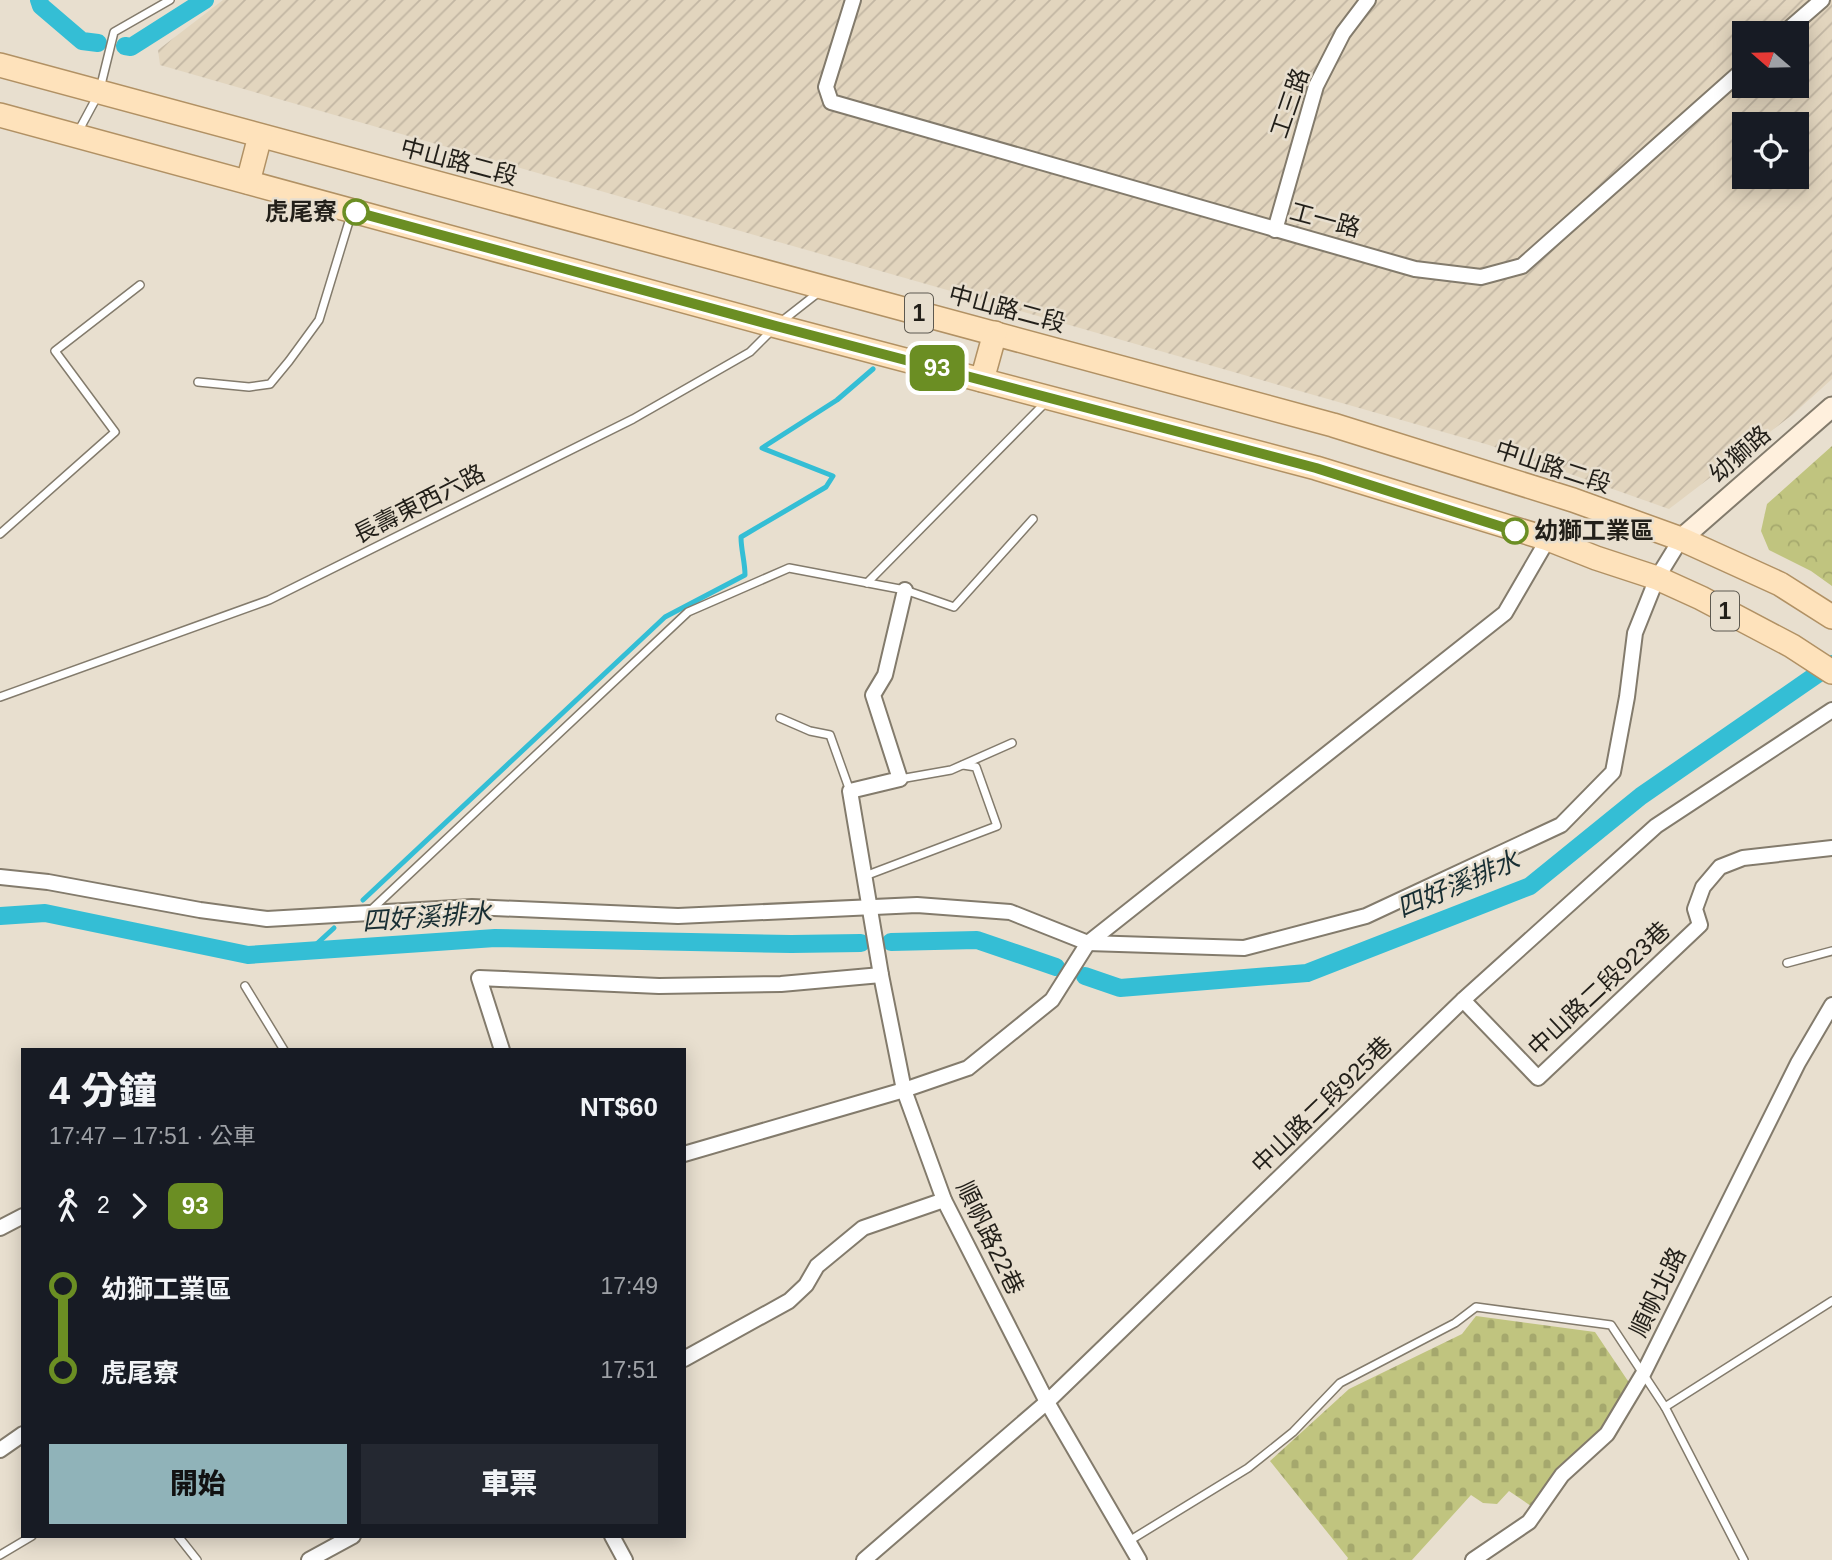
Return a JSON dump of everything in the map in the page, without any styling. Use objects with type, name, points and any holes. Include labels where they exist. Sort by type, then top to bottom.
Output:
[{"type":"main road","name":"中山路二段","points":[[0,65],[1333,425],[1573,500],[1681,539],[1780,584],[1826,613]]},
{"type":"main road","name":"1","points":[[0,115],[776,326],[1316,468],[1548,539],[1657,578],[1792,646],[1832,672]]},
{"type":"main road","points":[[248,182],[260,136]]},
{"type":"main road","points":[[982,380],[995,333]]},
{"type":"street","name":"工一路","points":[[853,0],[826,87],[831,102],[1415,269],[1481,277],[1522,266],[1732,80]]},
{"type":"street","name":"工三路","points":[[1275,230],[1316,86],[1343,33],[1368,0]]},
{"type":"street","points":[[1798,21],[1822,0]]},
{"type":"street","name":"幼獅路","points":[[1681,539],[1832,407]]},
{"type":"street","points":[[686,1153],[904,1090],[968,1068],[1052,1000],[1088,943],[1505,613],[1548,539]]},
{"type":"street","points":[[0,877],[48,882],[200,910],[267,919],[472,907],[678,916],[917,905],[1010,912],[1088,943],[1244,948],[1366,916],[1560,825],[1613,772],[1627,697],[1634,633],[1657,578],[1681,539]]},
{"type":"street","points":[[850,791],[900,779],[873,695],[885,675],[905,590]]},
{"type":"street","name":"中山路二段925巷","points":[[864,1560],[1048,1402],[1463,1000],[1656,827],[1832,710]]},
{"type":"street","name":"順帆路22巷","points":[[850,791],[881,975],[904,1090],[944,1200],[1048,1402],[1139,1560]]},
{"type":"street","name":"中山路二段923巷","points":[[1463,1000],[1538,1078],[1700,925],[1695,909],[1703,887],[1720,867],[1743,858],[1832,848]]},
{"type":"street","points":[[501,1048],[479,978],[659,986],[781,984],[881,975]]},
{"type":"street","name":"順帆北路","points":[[1474,1560],[1529,1521],[1562,1475],[1607,1434],[1643,1374],[1798,1063],[1832,1005]]},
{"type":"street","points":[[686,1358],[789,1301],[806,1285],[817,1266],[863,1228],[944,1200]]},
{"type":"street","points":[[0,1228],[21,1217]]},
{"type":"street","points":[[0,1450],[21,1435]]},
{"type":"street","points":[[309,1560],[349,1538]]},
{"type":"street","points":[[613,1538],[625,1560]]},
{"type":"lane","points":[[76,136],[99,93],[114,32],[169,0]]},
{"type":"lane","points":[[198,382],[249,387],[270,384],[319,320],[352,211]]},
{"type":"lane","points":[[0,534],[115,432],[55,351],[140,285]]},
{"type":"lane","name":"長壽東西六路","points":[[0,697],[269,600],[633,419],[750,352],[776,326],[825,287]]},
{"type":"lane","points":[[867,583],[1051,398]]},
{"type":"lane","points":[[366,913],[688,612],[789,568],[905,590],[954,607],[1033,519]]},
{"type":"lane","points":[[780,718],[810,731],[830,735],[850,791]]},
{"type":"lane","points":[[900,779],[951,770],[1012,743]]},
{"type":"lane","points":[[865,876],[997,826],[976,767],[963,765]]},
{"type":"lane","points":[[1787,963],[1832,951]]},
{"type":"lane","points":[[245,986],[283,1048]]},
{"type":"lane","points":[[1665,1407],[1832,1301]]},
{"type":"lane","points":[[1129,1541],[1248,1468],[1293,1432],[1340,1383],[1455,1323],[1476,1307],[1611,1325],[1665,1407],[1744,1560]]},
{"type":"lane","points":[[0,1555],[29,1538]]},
{"type":"lane","points":[[180,1538],[197,1560]]},
{"type":"shaded area","points":[[223,0],[1832,0],[1832,379],[1792,415],[1669,509],[1489,445],[160,65],[158,50]]},
{"type":"green space","points":[[1832,446],[1832,586],[1811,571],[1769,550],[1761,531],[1767,504]]},
{"type":"green space","points":[[1476,1316],[1595,1332],[1630,1384],[1602,1430],[1581,1448],[1531,1506],[1509,1491],[1497,1504],[1483,1503],[1471,1495],[1412,1560],[1347,1560],[1270,1461],[1349,1389],[1462,1334]]},
{"type":"waterway","points":[[39,0],[41,6],[82,41],[98,43]]},
{"type":"waterway","points":[[125,46],[131,47],[205,0]]},
{"type":"waterway","points":[[363,900],[665,617],[745,575],[741,537],[826,487],[833,476],[762,448],[837,400],[873,369]]},
{"type":"waterway","name":"四好溪排水","points":[[1085,976],[1120,988],[1307,973],[1530,886],[1641,796],[1832,664]]},
{"type":"waterway","name":"四好溪排水","points":[[0,916],[45,913],[248,955],[495,938],[861,943]]},
{"type":"waterway","points":[[309,951],[334,928]]},
{"type":"waterway","name":"四好溪排水","points":[[891,942],[977,940],[1056,967]]},
{"type":"bus line","name":"93","points":[[356,212],[1316,468],[1515,531]]},
{"type":"place","name":"虎尾寮","points":[[356,212]]},
{"type":"place","name":"幼獅工業區","points":[[1515,531]]}]
